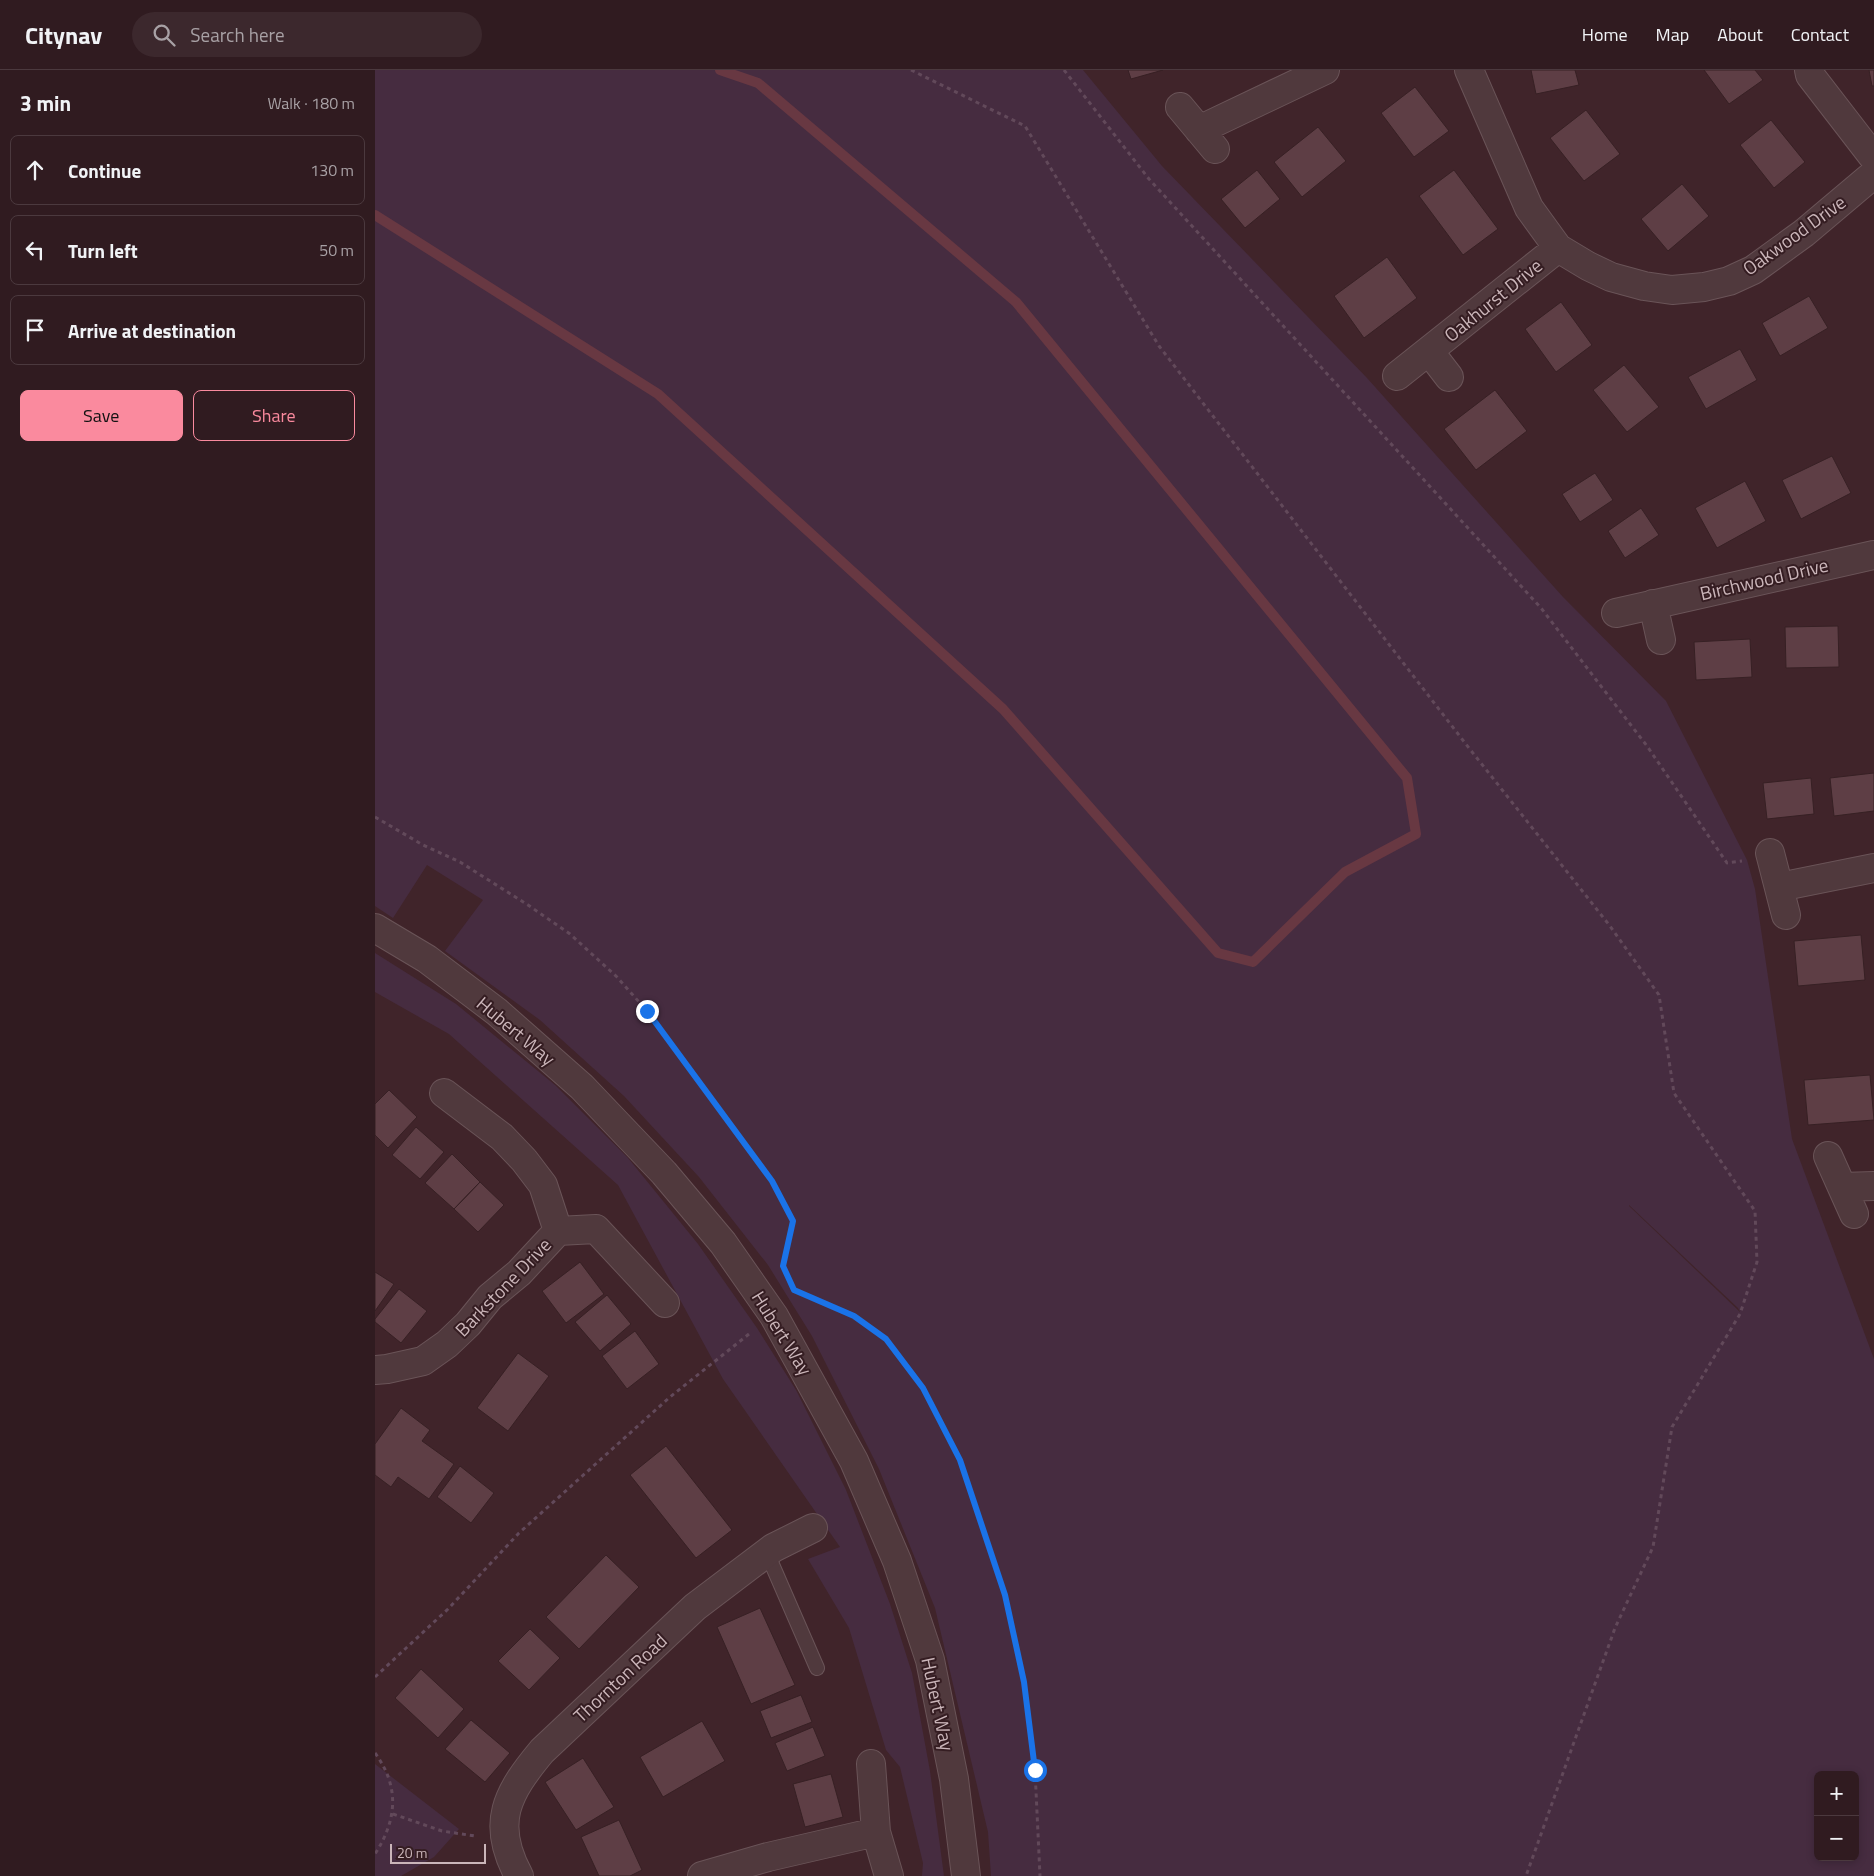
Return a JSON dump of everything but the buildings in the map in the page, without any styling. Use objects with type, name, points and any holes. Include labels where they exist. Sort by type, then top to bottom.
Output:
[{"type":"street","points":[[1180,107],[1207,139],[1325,70]]},
{"type":"street","name":"Oakwood Drive","points":[[1469,70],[1529,208],[1558,248],[1588,266],[1611,276],[1644,286],[1672,290],[1704,287],[1729,281],[1753,270],[1804,233],[1874,174]]},
{"type":"street","points":[[1809,70],[1830,103],[1874,158]]},
{"type":"street","name":"Oakhurst Drive","points":[[1397,376],[1558,248]]},
{"type":"street","name":"Oakhurst Drive","points":[[1429,351],[1449,376]]},
{"type":"street","name":"Birchwood Drive","points":[[1615,613],[1874,555]]},
{"type":"street","points":[[1653,604],[1661,640]]},
{"type":"street","points":[[1770,853],[1786,914]]},
{"type":"street","points":[[1779,887],[1874,868]]},
{"type":"street","name":"Hubert Way","points":[[375,928],[427,959],[497,1012],[581,1088],[664,1173],[723,1243],[774,1316],[855,1461],[897,1561],[930,1660],[954,1778],[966,1876]]},
{"type":"street","points":[[444,1093],[502,1137],[524,1160],[543,1185],[558,1231]]},
{"type":"street","points":[[1828,1156],[1854,1214]]},
{"type":"street","points":[[1842,1187],[1874,1186]]},
{"type":"street","name":"Barkstone Drive","points":[[375,1370],[423,1361],[447,1344],[468,1324],[491,1297],[519,1273],[558,1231],[596,1229],[665,1303]]},
{"type":"street","name":"Thornton Road","points":[[519,1876],[511,1861],[504,1821],[507,1805],[515,1787],[542,1751],[695,1607],[773,1548],[813,1528]]},
{"type":"street","points":[[871,1764],[875,1832],[889,1876]]},
{"type":"street","points":[[702,1876],[768,1857],[875,1832]]},
{"type":"lane","points":[[767,1553],[817,1668]]},
{"type":"path","points":[[911,70],[1025,126],[1159,346],[1471,751],[1610,926],[1659,995],[1674,1093],[1755,1211],[1757,1262],[1741,1314],[1672,1427],[1653,1547],[1615,1628],[1526,1876]]},
{"type":"path","points":[[1064,70],[1149,179],[1541,608],[1647,746],[1727,862],[1747,860],[1770,853]]},
{"type":"path","points":[[375,817],[423,845],[460,862],[528,905],[570,934],[617,976],[647,1011],[772,1181],[793,1221],[783,1266],[794,1290],[854,1316],[886,1339],[923,1388],[960,1460],[1005,1595],[1024,1682],[1035,1770],[1039,1876]]},
{"type":"path","points":[[375,1676],[448,1609],[526,1526],[670,1397],[733,1345],[774,1316]]},
{"type":"path","points":[[375,1753],[382,1763],[392,1792],[393,1814],[385,1839],[375,1854]]},
{"type":"path","points":[[393,1814],[442,1831],[506,1839]]},
{"type":"shaded area","points":[[375,70],[1083,70],[1162,166],[1367,378],[1563,597],[1666,701],[1747,860],[1755,889],[1792,1139],[1874,1359],[1874,1876],[991,1876],[988,1832],[935,1608],[879,1469],[812,1336],[768,1265],[699,1177],[624,1096],[540,1020],[445,951],[483,900],[427,865],[393,918],[375,906]],"holes":[[[1629,1205],[1738,1308],[1740,1312]]]},
{"type":"shaded area","points":[[375,953],[456,1004],[555,1085],[628,1158],[698,1244],[757,1328],[796,1390],[846,1490],[890,1604],[912,1673],[930,1771],[944,1876],[922,1876],[923,1863],[900,1767],[886,1750],[849,1628],[808,1559],[840,1547],[723,1379],[618,1185],[449,1034],[375,992]]},
{"type":"shaded area","points":[[375,1764],[459,1829],[434,1857],[401,1876],[375,1876]]},
{"type":"waterway","points":[[375,215],[658,394],[1003,709],[1218,953],[1253,962],[1345,872],[1416,834],[1407,778],[1016,302],[758,83],[720,70]]},
{"type":"route","points":[[647,1011],[675,1052],[772,1181],[793,1221],[783,1266],[794,1290],[854,1316],[886,1339],[923,1388],[960,1460],[1005,1595],[1024,1682],[1035,1770]]}]
